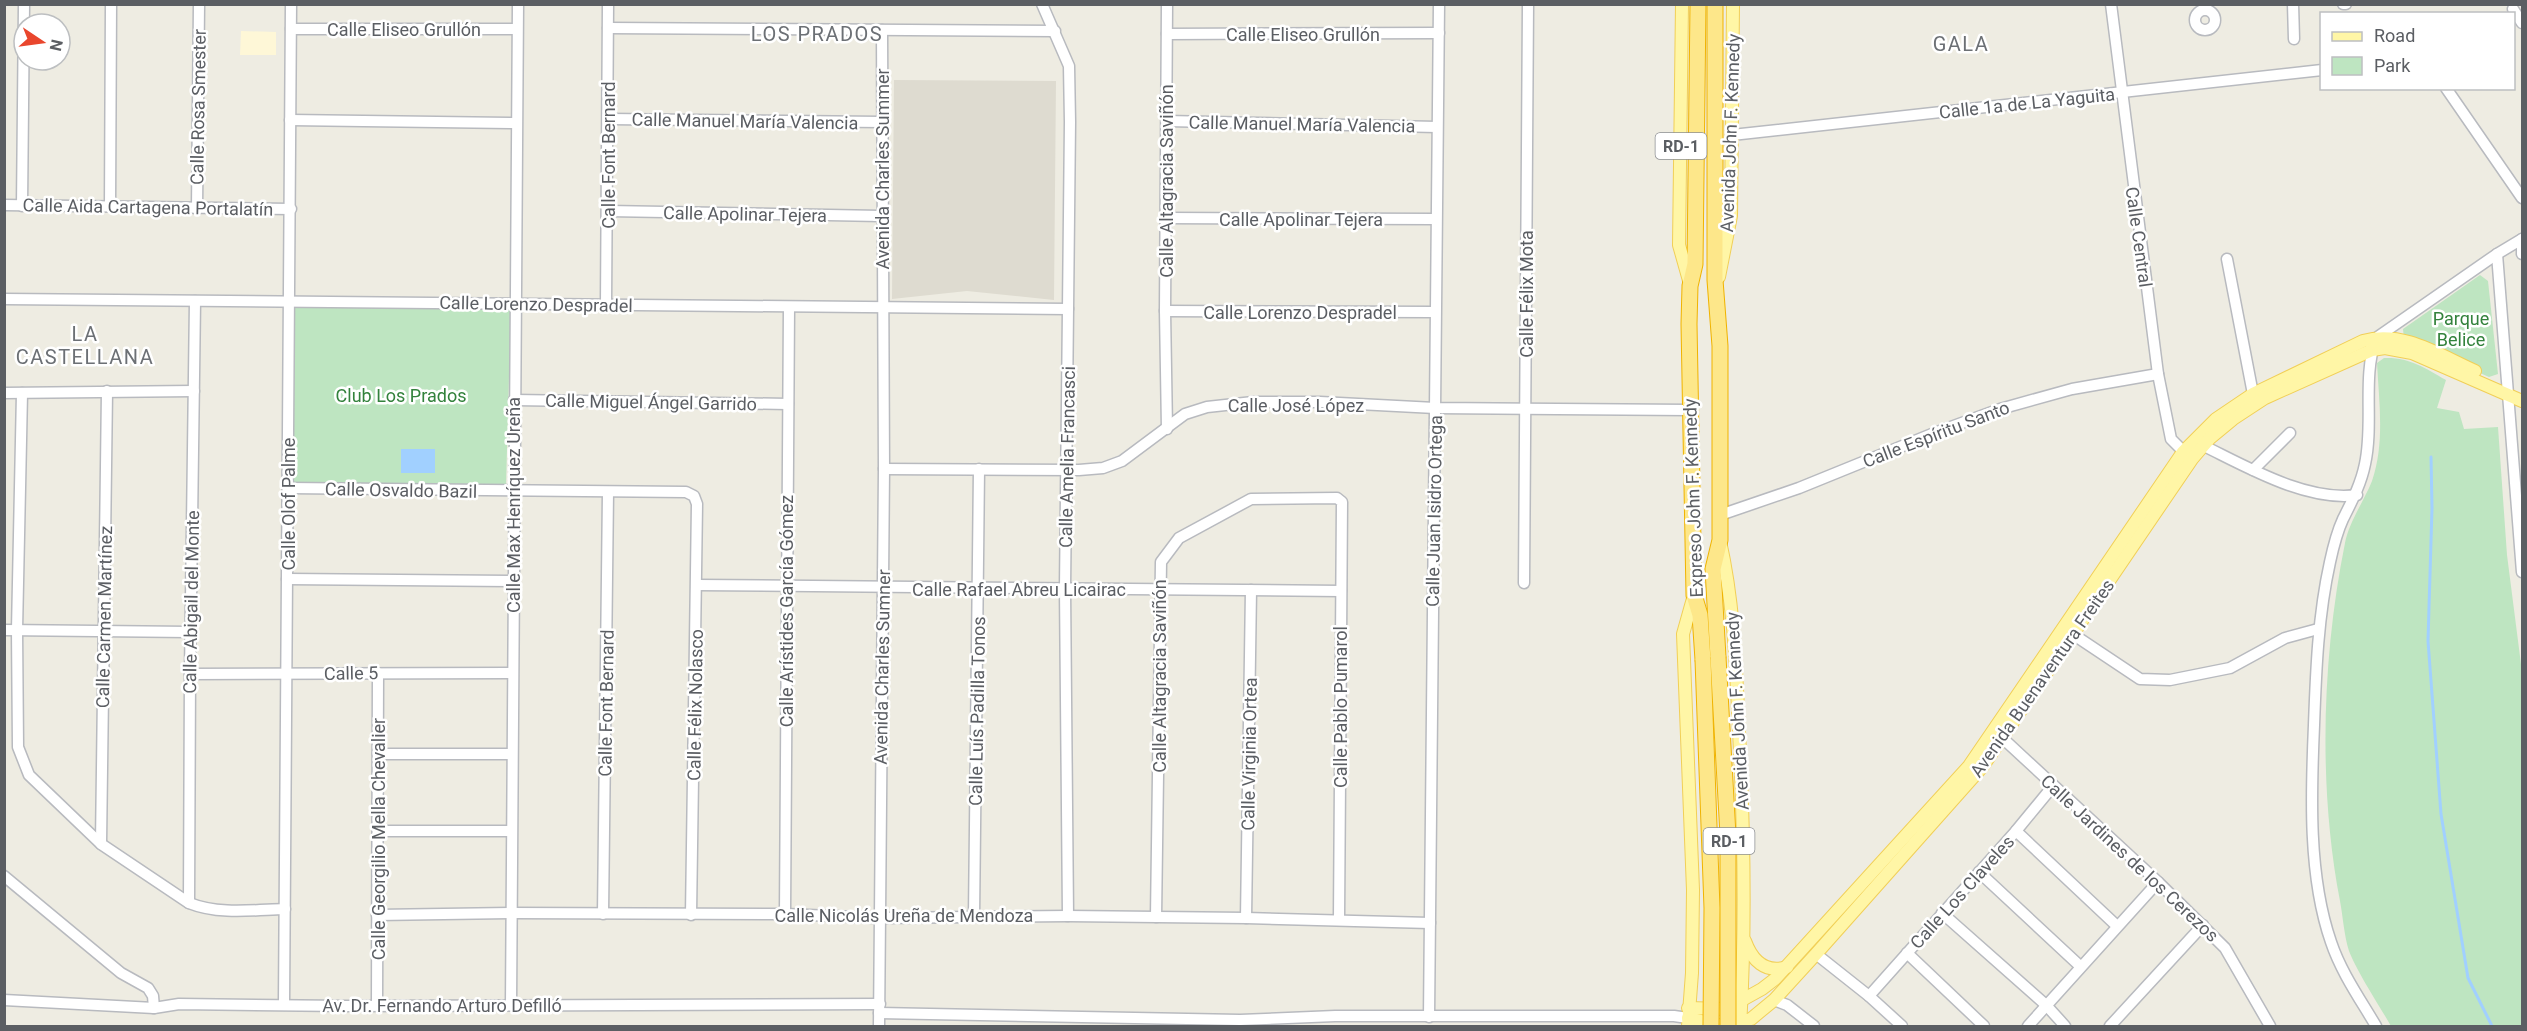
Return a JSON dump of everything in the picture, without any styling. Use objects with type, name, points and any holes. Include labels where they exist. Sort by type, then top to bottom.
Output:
[{"type":"highway","name":"Expreso John F. Kennedy","points":[[1698,4],[1695,258],[1690,286],[1690,410],[1694,595],[1700,615],[1703,660],[1712,908],[1711,1026]]},
{"type":"highway","name":"Expreso John F. Kennedy","points":[[1715,4],[1715,295],[1720,346],[1720,540],[1713,569],[1740,1026]]},
{"type":"main road","name":"RD-1","points":[[1682,4],[1680,246],[1690,286]]},
{"type":"main road","name":"Avenida John F. Kennedy","points":[[1715,295],[1731,216],[1733,4]]},
{"type":"main road","name":"Avenida Buenaventura Freites","points":[[1740,1026],[1774,1000],[1965,787],[2187,455],[2216,419],[2253,394],[2363,341],[2374,344]]},
{"type":"main road","points":[[2374,344],[2412,353],[2508,390],[2523,392]]},
{"type":"main road","name":"Avenida Buenaventura Freites","points":[[1688,1018],[1726,1008],[1741,1001],[1762,989],[1788,967],[1999,735],[2074,635],[2187,455],[2204,446],[2233,418],[2265,398],[2374,344]]},
{"type":"main road","points":[[2508,390],[2523,401]]},
{"type":"main road","name":"Avenida John F. Kennedy","points":[[1720,540],[1729,582],[1738,709],[1743,836],[1740,1026]]},
{"type":"main road","name":"RD-1","points":[[1688,1018],[1692,974],[1692,824],[1683,634],[1694,595]]},
{"type":"main road","points":[[1742,932],[1748,950],[1756,962],[1771,969],[1788,967]]},
{"type":"main road","points":[[1692,974],[1701,986],[1717,990],[1731,984],[1741,973]]},
{"type":"main road","points":[[1688,1018],[1723,1026],[1740,1026]]},
{"type":"street","points":[[22,206],[24,4]]},
{"type":"street","points":[[110,206],[111,4]]},
{"type":"street","name":"Calle Rosa Smester","points":[[196,208],[198,4]]},
{"type":"street","name":"Calle Olof Palme","points":[[284,1004],[291,4]]},
{"type":"street","name":"Calle Max Henríquez Ureña","points":[[511,1005],[518,4]]},
{"type":"street","name":"Calle Font Bernard","points":[[606,305],[608,4]]},
{"type":"street","name":"Calle Amelia Francasci","points":[[1042,4],[1069,66],[1065,589],[1068,916]]},
{"type":"street","name":"Calle Altagracia Saviñón","points":[[1167,4],[1165,218],[1167,429]]},
{"type":"street","name":"Calle Juan Isidro Ortega","points":[[1429,1017],[1439,4]]},
{"type":"street","name":"Calle Félix Mota","points":[[1524,583],[1528,4]]},
{"type":"street","name":"Calle Central","points":[[2111,4],[2120,92],[2158,374],[2171,439],[2187,455]]},
{"type":"street","points":[[2294,4],[2294,39]]},
{"type":"street","points":[[608,28],[1055,31]]},
{"type":"street","name":"Calle Eliseo Grullón","points":[[291,29],[517,29]]},
{"type":"street","name":"Avenida Charles Summer","points":[[882,30],[883,308]]},
{"type":"street","name":"Calle Eliseo Grullón","points":[[1167,34],[1438,33]]},
{"type":"street","name":"Calle 1a de La Yaguita","points":[[1732,135],[2320,70]]},
{"type":"street","points":[[2447,90],[2523,198]]},
{"type":"street","name":"Calle Manuel María Valencia","points":[[609,119],[882,122]]},
{"type":"street","points":[[290,120],[516,123]]},
{"type":"street","name":"Calle Manuel María Valencia","points":[[1167,121],[1437,127]]},
{"type":"street","name":"Calle Aida Cartagena Portalatín","points":[[4,205],[291,209]]},
{"type":"street","name":"Calle Apolinar Tejera","points":[[608,211],[881,216]]},
{"type":"street","name":"Calle Apolinar Tejera","points":[[1165,218],[1436,219]]},
{"type":"street","points":[[2376,1026],[2345,975],[2331,943],[2322,906],[2311,794],[2318,629],[2331,560],[2342,521],[2357,495],[2365,465],[2370,432],[2374,344],[2497,254],[2522,239],[2523,254]]},
{"type":"street","points":[[2497,254],[2523,572]]},
{"type":"street","points":[[2227,259],[2253,394]]},
{"type":"street","name":"Calle Lorenzo Despradel","points":[[4,299],[1068,309]]},
{"type":"street","name":"Calle Abigail del Monte","points":[[189,903],[195,301]]},
{"type":"street","name":"Calle Arístides García Gómez","points":[[786,914],[789,307]]},
{"type":"street","name":"Avenida Charles Sumner","points":[[879,1026],[884,469],[883,308]]},
{"type":"street","name":"Calle Lorenzo Despradel","points":[[1165,311],[1435,312]]},
{"type":"street","name":"Calle Espíritu Santo","points":[[1720,515],[1799,488],[1936,432],[2017,403],[2072,389],[2158,374]]},
{"type":"street","name":"Calle Carmen Martínez","points":[[101,844],[107,391]]},
{"type":"street","points":[[4,393],[194,391]]},
{"type":"street","points":[[22,393],[17,630],[18,747],[28,775],[101,844],[189,903],[201,908],[221,911],[285,909]]},
{"type":"street","name":"Calle Miguel Ángel Garrido","points":[[514,400],[788,404]]},
{"type":"street","name":"Calle José López","points":[[884,469],[1067,470],[1103,468],[1122,460],[1185,414],[1207,406],[1253,402],[1320,402],[1435,408],[1690,410]]},
{"type":"street","points":[[2253,470],[2290,433]]},
{"type":"street","points":[[2204,446],[2253,470],[2319,494],[2340,497],[2357,495]]},
{"type":"street","name":"Calle Luís Padilla Tonos","points":[[974,917],[979,469]]},
{"type":"street","name":"Calle Osvaldo Bazil","points":[[288,488],[687,492],[694,496]]},
{"type":"street","name":"Calle Font Bernard","points":[[603,914],[608,492]]},
{"type":"street","name":"Calle Félix Nolasco","points":[[691,915],[698,504],[694,496]]},
{"type":"street","name":"Calle Altagracia Saviñón","points":[[1156,917],[1161,562],[1179,538],[1242,502],[1263,497],[1337,498]]},
{"type":"street","name":"Calle Pablo Pumarol","points":[[1337,498],[1342,502],[1338,920]]},
{"type":"street","points":[[287,579],[513,581]]},
{"type":"street","name":"Calle Rafael Abreu Licairac","points":[[697,585],[1341,591]]},
{"type":"street","name":"Calle Virginia Ortea","points":[[1246,918],[1251,590]]},
{"type":"street","points":[[2074,635],[2140,679],[2170,680],[2230,668],[2285,638],[2318,629]]},
{"type":"street","points":[[4,630],[190,632]]},
{"type":"street","name":"Calle Georgilio Mella Chevalier","points":[[377,1005],[378,673]]},
{"type":"street","name":"Calle 5","points":[[190,674],[512,673]]},
{"type":"street","name":"Calle Jardines de los Cerezos","points":[[1999,735],[2158,882],[2225,948],[2270,1026]]},
{"type":"street","points":[[378,754],[511,754]]},
{"type":"street","name":"Calle Los Claveles","points":[[1869,996],[2016,831],[2053,786]]},
{"type":"street","points":[[378,831],[512,831]]},
{"type":"street","points":[[2016,831],[2116,926]]},
{"type":"street","points":[[1979,872],[2080,966]]},
{"type":"street","points":[[4,876],[121,973],[148,988],[153,996],[154,1008]]},
{"type":"street","points":[[2028,1026],[2158,882]]},
{"type":"street","points":[[1942,913],[2046,1005],[2066,1026]]},
{"type":"street","name":"Calle Nicolás Ureña de Mendoza","points":[[377,915],[786,914],[879,918],[1068,916],[1430,923]]},
{"type":"street","points":[[2110,1026],[2203,926]]},
{"type":"street","points":[[1907,953],[1984,1026]]},
{"type":"street","points":[[1816,954],[1869,996],[1902,1026]]},
{"type":"street","name":"Av. Dr. Fernando Arturo Defilló","points":[[4,1000],[154,1008],[178,1004],[880,1008],[1240,1023],[1429,1017],[1674,1016],[1688,1018]]},
{"type":"street","points":[[1774,1000],[1788,1005],[1814,1026]]},
{"type":"shaded area","points":[[241,31],[276,32],[276,55],[240,55]]},
{"type":"shaded area","points":[[894,80],[1056,81],[1054,300],[967,291],[892,299]]},
{"type":"green space","name":"Parque Belice","points":[[2480,275],[2488,281],[2498,374],[2489,377],[2404,339],[2403,329]]},
{"type":"green space","name":"Club Los Prados","points":[[511,304],[506,485],[292,485],[294,305]]},
{"type":"green space","points":[[2384,358],[2409,361],[2446,380],[2437,408],[2459,412],[2464,429],[2498,427],[2507,555],[2522,672],[2522,1026],[2391,1026],[2357,969],[2346,939],[2328,813],[2326,722],[2328,676],[2331,631],[2345,543],[2353,519],[2372,481],[2379,452],[2377,363]]},
{"type":"water","points":[[401,449],[435,449],[435,473],[401,473]]},
{"type":"waterway","points":[[2431,457],[2432,508],[2428,641],[2441,814],[2468,978],[2492,1026]]},
{"type":"district","name":"LOS PRADOS","points":[[817,34]]},
{"type":"district","name":"GALA","points":[[1961,44]]},
{"type":"district","name":"LA CASTELLANA","points":[[85,346]]}]
